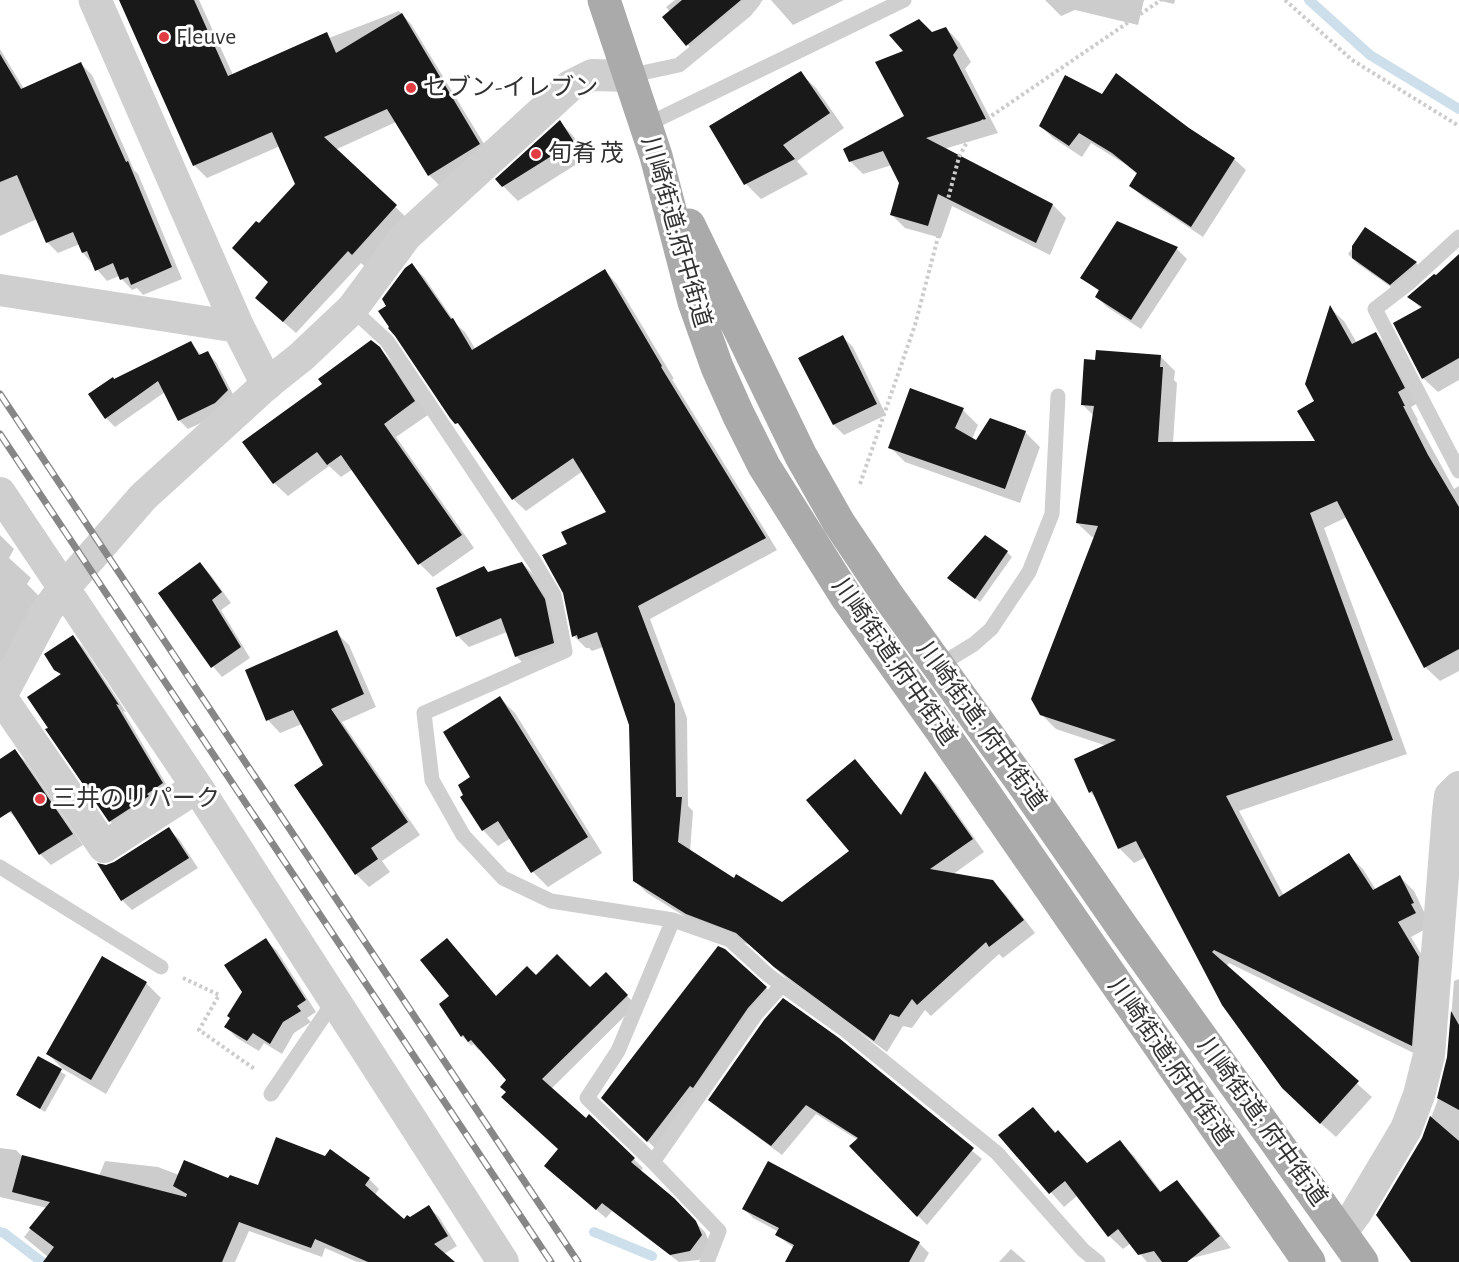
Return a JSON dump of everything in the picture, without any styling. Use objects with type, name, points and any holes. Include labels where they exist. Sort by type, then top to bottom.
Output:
[{"type":"main road","name":"川崎街道;府中街道","points":[[604,0],[650,141],[694,302],[717,368],[764,466],[847,598],[944,733],[1309,1262]]},
{"type":"main road","name":"川崎街道; 府中街道","points":[[650,141],[801,456],[839,523],[1362,1262]]},
{"type":"street","points":[[95,0],[238,327],[267,384]]},
{"type":"street","points":[[197,787],[104,847],[0,698],[46,610],[143,497],[352,309],[406,236],[570,86],[592,75],[628,76]]},
{"type":"street","points":[[0,290],[238,327]]},
{"type":"street","points":[[0,493],[197,787],[503,1262]]},
{"type":"street","points":[[1341,1233],[1388,1161],[1406,1129],[1419,1095],[1429,1055],[1450,796],[1459,787]]},
{"type":"lane","points":[[628,76],[679,65],[754,0]]},
{"type":"lane","points":[[650,141],[904,0]]},
{"type":"lane","points":[[1459,237],[1410,282],[1375,309],[1459,471]]},
{"type":"lane","points":[[352,309],[387,341],[535,563],[554,596],[565,651],[424,712],[432,780],[463,836],[503,878],[551,902],[673,920],[730,939],[768,975],[845,1030],[997,1153],[1083,1250],[1098,1262]]},
{"type":"lane","points":[[938,666],[974,645],[991,629],[1029,572],[1052,514],[1058,396]]},
{"type":"lane","points":[[0,867],[161,967]]},
{"type":"lane","points":[[673,920],[618,1051],[587,1098],[719,1231],[707,1262]]},
{"type":"lane","points":[[653,1162],[756,1014],[782,985]]},
{"type":"lane","points":[[274,1089],[334,1001]]},
{"type":"path","points":[[860,484],[915,324],[959,157],[975,127],[1161,0]]},
{"type":"path","points":[[1285,0],[1352,60],[1459,126]]},
{"type":"path","points":[[161,967],[219,995],[199,1030],[274,1089]]},
{"type":"building","points":[[119,0],[194,0],[228,76],[327,32],[336,53],[402,13],[480,144],[428,176],[387,109],[324,137],[397,205],[352,255],[348,251],[283,322],[255,298],[268,282],[232,248],[256,221],[259,223],[295,184],[272,132],[193,166]]},
{"type":"building","points":[[682,0],[741,0],[686,46],[662,17]]},
{"type":"building","points":[[919,19],[932,32],[946,27],[958,48],[953,55],[986,119],[926,138],[1053,204],[1036,243],[938,194],[928,226],[890,215],[899,183],[883,151],[849,162],[843,149],[904,116],[875,62],[903,51],[889,35]]},
{"type":"building","points":[[0,54],[21,89],[81,62],[126,162],[128,161],[172,267],[131,285],[128,277],[120,280],[113,263],[95,271],[87,251],[82,253],[73,232],[46,243],[17,175],[0,182]]},
{"type":"building","points":[[801,71],[830,113],[783,145],[795,159],[744,185],[709,126]]},
{"type":"building","points":[[1116,73],[1189,128],[1235,158],[1191,227],[1129,186],[1137,173],[1112,153],[1079,133],[1069,146],[1039,126],[1065,75],[1102,94]]},
{"type":"building","name":"旬肴 茂","points":[[560,120],[574,142],[502,187],[495,179]]},
{"type":"building","points":[[1117,221],[1178,247],[1131,320],[1095,297],[1099,290],[1080,278]]},
{"type":"building","points":[[1365,227],[1417,262],[1390,285],[1352,258],[1352,246]]},
{"type":"building","points":[[1459,254],[1459,358],[1422,379],[1393,323],[1422,307],[1407,297]]},
{"type":"building","points":[[412,263],[451,319],[453,318],[472,350],[605,269],[661,367],[766,538],[638,606],[675,704],[676,797],[682,797],[678,842],[734,878],[736,874],[782,902],[849,851],[806,800],[855,759],[901,815],[925,771],[973,839],[930,869],[993,880],[1024,920],[989,947],[986,942],[917,1005],[912,999],[899,1017],[890,1014],[874,1041],[774,967],[736,933],[686,914],[633,881],[629,725],[597,632],[578,639],[577,635],[572,637],[563,593],[542,555],[567,544],[561,532],[606,512],[573,458],[512,500],[458,423],[455,424],[450,418],[378,311],[386,306],[382,299],[405,268]]},
{"type":"building","points":[[1330,305],[1352,344],[1376,332],[1405,388],[1398,392],[1405,406],[1403,406],[1428,455],[1459,507],[1459,649],[1424,668],[1337,501],[1310,513],[1393,740],[1226,796],[1279,897],[1349,853],[1373,890],[1400,875],[1414,903],[1411,904],[1416,913],[1398,922],[1419,957],[1412,1046],[1214,950],[1212,952],[1359,1081],[1320,1124],[1282,1088],[1222,1005],[1136,841],[1118,849],[1092,791],[1089,793],[1074,759],[1116,740],[1040,715],[1031,699],[1098,526],[1076,523],[1094,406],[1081,405],[1084,359],[1095,360],[1096,350],[1161,355],[1160,367],[1163,367],[1158,442],[1315,441],[1297,411],[1314,401],[1305,384]]},
{"type":"building","points":[[843,335],[877,404],[833,425],[798,358]]},
{"type":"building","points":[[371,340],[380,347],[415,401],[384,424],[462,535],[418,565],[341,455],[327,465],[317,452],[273,484],[242,442],[322,384],[318,379]]},
{"type":"building","points":[[191,341],[199,355],[208,351],[228,390],[215,403],[178,421],[158,381],[105,419],[88,394],[113,377],[114,379]]},
{"type":"building","points":[[910,388],[964,408],[955,428],[976,440],[990,418],[1026,431],[1005,489],[888,448]]},
{"type":"building","points":[[985,535],[1008,551],[975,599],[947,578]]},
{"type":"building","points":[[200,562],[222,592],[212,600],[241,647],[211,668],[158,593]]},
{"type":"building","points":[[522,562],[545,599],[554,643],[515,657],[501,618],[456,637],[436,588],[484,566],[488,572]]},
{"type":"building","points":[[337,630],[364,694],[331,709],[408,822],[371,848],[378,859],[355,875],[294,785],[323,765],[293,710],[266,721],[245,670]]},
{"type":"building","points":[[73,635],[119,705],[116,704],[163,783],[147,794],[149,796],[109,822],[45,729],[48,728],[27,697],[61,674],[54,670],[44,654]]},
{"type":"building","points":[[500,696],[588,837],[531,873],[498,821],[482,831],[460,797],[463,795],[458,785],[470,777],[443,732]]},
{"type":"building","points":[[15,749],[73,834],[39,855],[11,811],[0,818],[0,759]]},
{"type":"building","points":[[169,827],[189,858],[121,901],[97,863],[106,865],[114,862]]},
{"type":"building","points":[[266,938],[306,1000],[297,1006],[301,1011],[283,1022],[270,1044],[253,1033],[247,1041],[224,1027],[230,1018],[227,1016],[242,992],[224,965]]},
{"type":"building","points":[[447,938],[496,996],[527,966],[536,975],[557,954],[590,987],[606,972],[628,995],[542,1079],[586,1118],[589,1114],[635,1158],[631,1162],[674,1198],[696,1221],[702,1235],[690,1251],[670,1255],[602,1203],[596,1210],[544,1166],[558,1149],[501,1097],[506,1092],[500,1087],[506,1080],[471,1040],[468,1042],[463,1035],[461,1037],[439,1004],[449,996],[420,960]]},
{"type":"building","points":[[718,946],[725,949],[767,987],[748,1008],[693,1088],[690,1086],[647,1142],[601,1098]]},
{"type":"building","points":[[102,956],[147,982],[91,1080],[46,1054]]},
{"type":"building","points":[[783,998],[839,1038],[974,1148],[917,1217],[849,1146],[858,1138],[806,1105],[771,1146],[708,1100],[764,1020]]},
{"type":"building","points":[[1451,1011],[1459,1025],[1459,1110],[1437,1098],[1447,1057]]},
{"type":"building","points":[[38,1056],[62,1069],[40,1109],[16,1095]]},
{"type":"building","points":[[1033,1107],[1055,1133],[1058,1130],[1087,1163],[1120,1140],[1160,1192],[1177,1180],[1220,1236],[1187,1262],[1162,1262],[1154,1251],[1138,1255],[1118,1229],[1108,1237],[1065,1181],[1049,1194],[998,1135]]},
{"type":"building","points":[[1430,1116],[1459,1141],[1459,1262],[1411,1262],[1376,1215],[1422,1138]]},
{"type":"building","points":[[276,1137],[325,1156],[330,1149],[370,1178],[365,1185],[404,1219],[407,1215],[410,1217],[429,1205],[448,1236],[434,1244],[455,1262],[368,1262],[315,1239],[311,1248],[239,1222],[222,1262],[43,1262],[54,1247],[29,1228],[50,1202],[12,1192],[22,1155],[186,1197],[187,1194],[173,1186],[184,1160],[228,1178],[230,1175],[258,1185]]},
{"type":"building","points":[[768,1161],[920,1242],[909,1262],[785,1262],[794,1245],[775,1235],[779,1228],[742,1209]]},
{"type":"waterway","points":[[1309,0],[1370,55],[1459,109]]},
{"type":"waterway","points":[[0,1232],[42,1262]]},
{"type":"waterway","points":[[594,1232],[652,1256]]},
{"type":"railway","points":[[0,394],[578,1262]]},
{"type":"railway","points":[[0,434],[551,1262]]},
{"type":"place","name":"Fleuve","points":[[164,37]]},
{"type":"place","name":"セブン-イレブン","points":[[411,88]]},
{"type":"place","name":"旬肴 茂","points":[[536,154]]},
{"type":"place","name":"三井のリパーク","points":[[40,799]]}]
